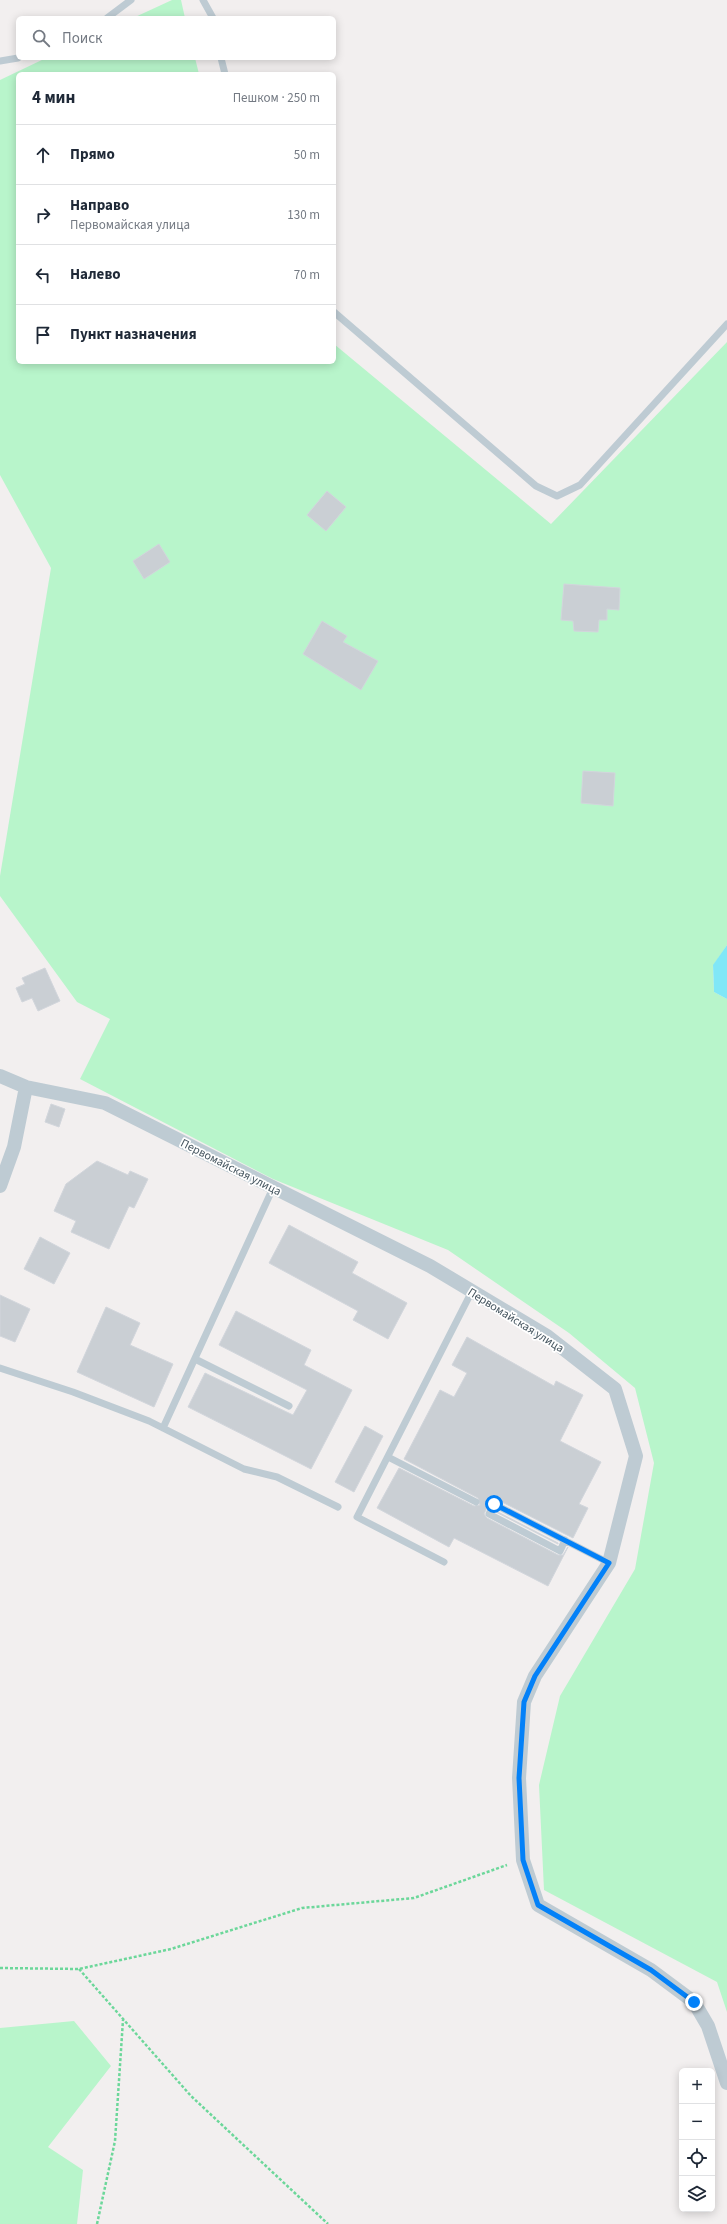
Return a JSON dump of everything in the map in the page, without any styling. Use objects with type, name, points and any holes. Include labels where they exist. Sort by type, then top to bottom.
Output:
[{"type":"street","name":"Первомайская улица","points":[[0,1076],[26,1087],[105,1103],[430,1266],[547,1336],[615,1389],[636,1456],[609,1563],[535,1676],[524,1702],[519,1778],[523,1860],[538,1905],[651,1970],[694,2002],[708,2026],[727,2083]]},
{"type":"street","points":[[0,1186],[14,1147],[26,1087]]},
{"type":"lane","points":[[110,16],[131,0]]},
{"type":"lane","points":[[203,0],[212,16]]},
{"type":"lane","points":[[0,61],[16,58]]},
{"type":"lane","points":[[222,60],[224,72]]},
{"type":"lane","points":[[336,314],[536,486],[557,496],[580,484],[727,324]]},
{"type":"lane","points":[[163,1428],[273,1188]]},
{"type":"lane","points":[[444,1562],[357,1517],[472,1291]]},
{"type":"lane","points":[[195,1359],[289,1406]]},
{"type":"lane","points":[[0,1368],[73,1392],[163,1428],[244,1469],[277,1477],[338,1507]]},
{"type":"lane","points":[[388,1458],[476,1502]]},
{"type":"lane","points":[[565,1540],[560,1551],[489,1514],[494,1504],[565,1540],[609,1563]]},
{"type":"path","points":[[0,1968],[79,1969],[171,1949],[302,1908],[414,1898],[523,1860]]},
{"type":"path","points":[[79,1969],[190,2096],[328,2224]]},
{"type":"path","points":[[97,2224],[115,2141],[123,2019]]},
{"type":"green space","points":[[172,0],[181,0],[185,16],[137,16]]},
{"type":"green space","points":[[42,60],[196,60],[198,72],[17,72]]},
{"type":"green space","points":[[16,72],[16,364],[336,364],[336,346],[551,524],[727,342],[727,945],[713,966],[714,992],[727,999],[727,2012],[717,1982],[544,1890],[539,1785],[560,1696],[635,1569],[654,1463],[635,1388],[569,1333],[448,1250],[273,1179],[80,1079],[110,1019],[77,1002],[0,896],[0,876],[51,568],[0,475],[0,80]]},
{"type":"green space","points":[[74,2021],[111,2066],[48,2147],[83,2170],[77,2224],[0,2224],[0,2028]]},
{"type":"water","points":[[727,945],[727,999],[714,992],[713,965]]},
{"type":"building","points":[[327,491],[346,507],[326,531],[307,515]]},
{"type":"building","points":[[159,544],[170,562],[144,579],[133,561]]},
{"type":"building","points":[[564,584],[620,588],[619,610],[607,609],[607,620],[599,620],[598,632],[574,631],[573,621],[561,620]]},
{"type":"building","points":[[322,621],[347,636],[343,642],[378,661],[361,690],[303,654]]},
{"type":"building","points":[[583,771],[615,773],[613,806],[581,803]]},
{"type":"building","points":[[45,968],[60,1001],[38,1011],[32,998],[22,1002],[16,988],[25,984],[22,978]]},
{"type":"building","points":[[51,1104],[65,1109],[59,1127],[45,1122]]},
{"type":"building","points":[[97,1161],[128,1175],[130,1171],[148,1179],[134,1208],[129,1206],[109,1249],[71,1232],[76,1221],[54,1211],[66,1184]]},
{"type":"building","points":[[289,1225],[358,1262],[352,1273],[407,1303],[388,1339],[353,1320],[358,1311],[269,1263]]},
{"type":"building","points":[[40,1237],[70,1253],[54,1284],[24,1269]]},
{"type":"building","points":[[0,1295],[30,1309],[15,1342],[0,1336]]},
{"type":"building","points":[[106,1307],[140,1323],[130,1345],[173,1364],[154,1407],[77,1372]]},
{"type":"building","points":[[236,1311],[311,1350],[304,1365],[352,1390],[311,1469],[188,1407],[205,1373],[293,1415],[307,1390],[219,1345]]},
{"type":"building","points":[[467,1337],[554,1386],[556,1381],[583,1395],[560,1441],[601,1462],[579,1504],[588,1508],[573,1538],[496,1499],[490,1501],[484,1514],[487,1518],[558,1555],[563,1555],[568,1547],[548,1586],[454,1538],[449,1547],[377,1508],[399,1468],[474,1506],[480,1505],[478,1498],[404,1459],[440,1390],[454,1397],[467,1373],[452,1365]]},
{"type":"building","points":[[365,1426],[383,1436],[354,1492],[335,1482]]},
{"type":"building","points":[[496,1512],[558,1543],[558,1544]]},
{"type":"route","points":[[494,1504],[609,1563],[535,1676],[524,1702],[519,1778],[523,1860],[538,1905],[651,1970],[694,2002]]}]
